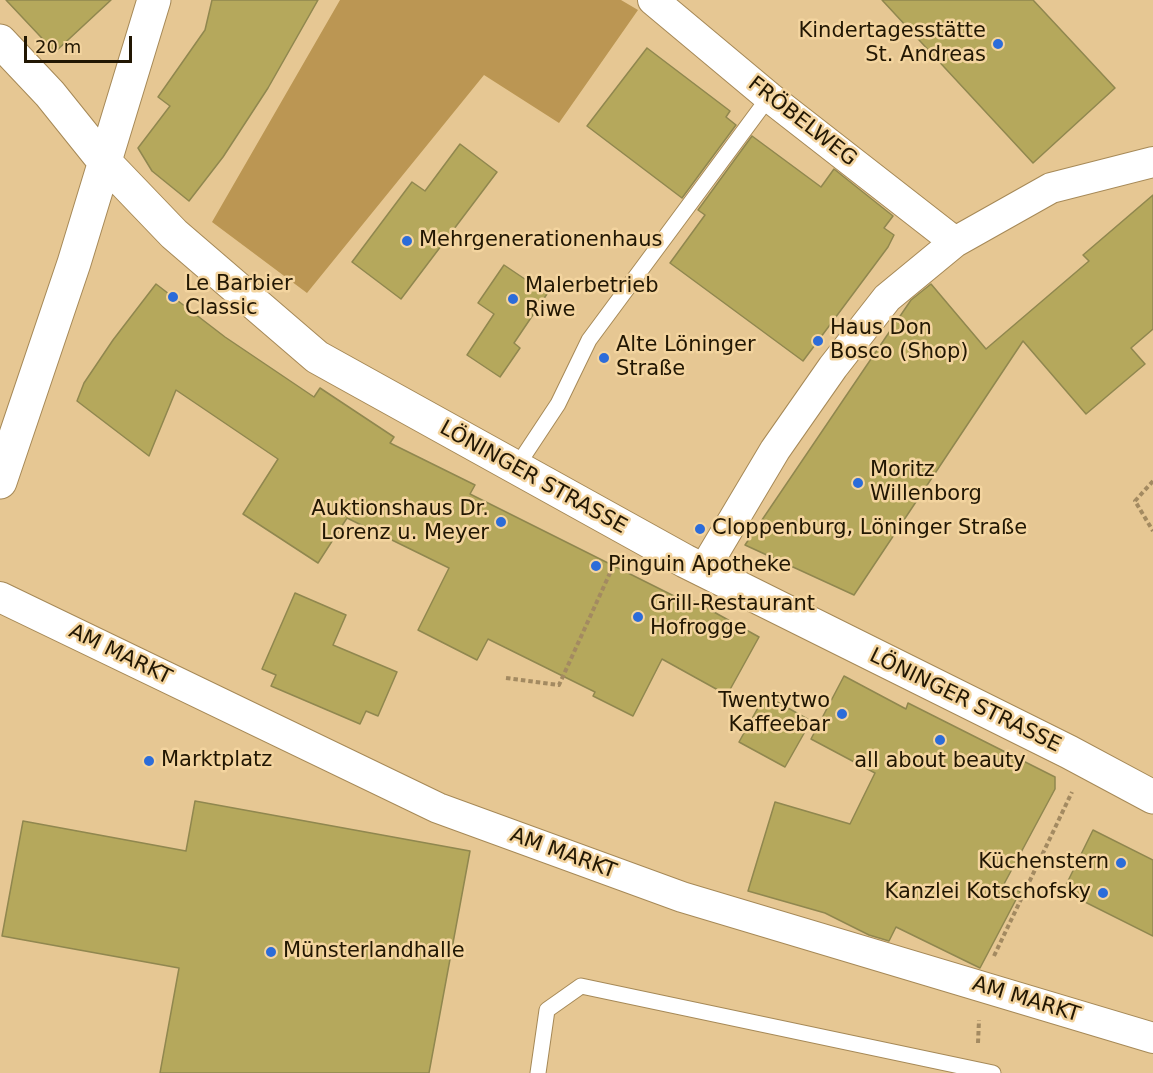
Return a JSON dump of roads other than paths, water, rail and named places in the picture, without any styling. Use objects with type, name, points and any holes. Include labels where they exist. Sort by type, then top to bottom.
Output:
[{"type":"street","points":[[0,482],[74,263],[103,160],[154,0]]},
{"type":"street","name":"FRÖBELWEG","points":[[653,0],[769,97],[955,242]]},
{"type":"street","name":"LÖNINGER STRASSE","points":[[0,41],[50,94],[103,160],[174,234],[317,357],[515,469],[703,571],[1069,752],[1153,797]]},
{"type":"street","points":[[703,571],[775,450],[840,358],[887,298],[955,242],[1051,188],[1153,162]]},
{"type":"street","name":"AM MARKT","points":[[0,597],[438,808],[682,897],[1153,1038]]},
{"type":"lane","points":[[515,469],[558,404],[589,340],[769,97]]},
{"type":"lane","points":[[538,1073],[547,1010],[581,986],[993,1073]]},
{"type":"place","name":"Kindertagesstätte St. Andreas","points":[[998,44]]},
{"type":"place","name":"Mehrgenerationenhaus","points":[[407,241]]},
{"type":"place","name":"Le Barbier Classic","points":[[173,297]]},
{"type":"place","name":"Malerbetrieb Riwe","points":[[513,299]]},
{"type":"place","name":"Haus Don Bosco (Shop)","points":[[818,341]]},
{"type":"place","name":"Alte Löninger Straße","points":[[604,358]]},
{"type":"place","name":"Moritz Willenborg","points":[[858,483]]},
{"type":"place","name":"Auktionshaus Dr. Lorenz u. Meyer","points":[[501,522]]},
{"type":"place","name":"Cloppenburg, Löninger Straße","points":[[700,529]]},
{"type":"place","name":"Pinguin Apotheke","points":[[596,566]]},
{"type":"place","name":"Grill-Restaurant Hofrogge","points":[[638,617]]},
{"type":"place","name":"Twentytwo Kaffeebar","points":[[842,714]]},
{"type":"place","name":"all about beauty","points":[[940,740]]},
{"type":"place","name":"Marktplatz","points":[[149,761]]},
{"type":"place","name":"Küchenstern","points":[[1121,863]]},
{"type":"place","name":"Kanzlei Kotschofsky","points":[[1103,893]]},
{"type":"place","name":"Münsterlandhalle","points":[[271,952]]}]
